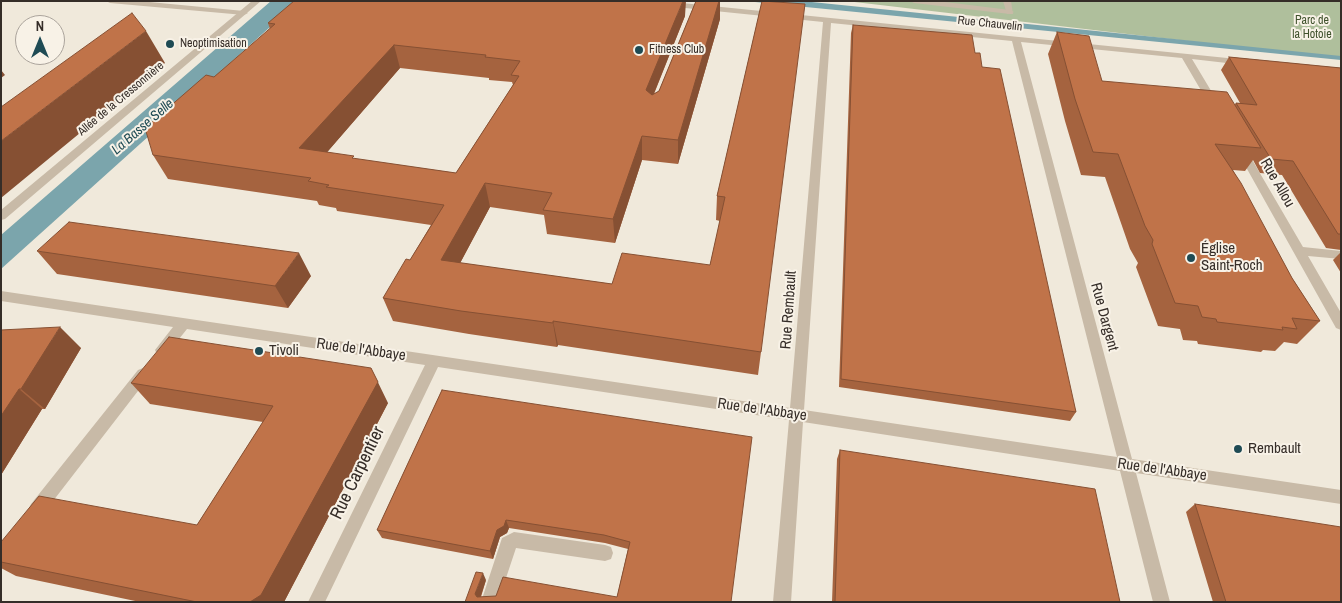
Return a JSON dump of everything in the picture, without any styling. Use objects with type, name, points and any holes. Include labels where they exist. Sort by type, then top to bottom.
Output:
[{"type":"street","points":[[110,1],[244,13]]},
{"type":"street","name":"Allée de la Cressonnière","points":[[1,216],[257,1]]},
{"type":"street","name":"Rue Chauvelin","points":[[636,1],[693,12],[826,20],[1254,63]]},
{"type":"street","points":[[914,1],[1010,12],[1007,1]]},
{"type":"street","name":"Rue Rembault","points":[[782,602],[798,415],[826,20]]},
{"type":"street","name":"Rue Dargent","points":[[1016,39],[1162,602]]},
{"type":"street","points":[[1186,57],[1221,116]]},
{"type":"street","name":"Rue Allou","points":[[1236,141],[1300,250],[1341,325]]},
{"type":"street","points":[[1300,250],[1341,255]]},
{"type":"street","name":"Rue de l'Abbaye","points":[[1,296],[1341,496]]},
{"type":"street","points":[[25,524],[182,324]]},
{"type":"street","name":"Rue Carpentier","points":[[316,602],[434,361]]},
{"type":"street","points":[[489,602],[508,544],[514,540],[605,553]]},
{"type":"green space","name":"Parc de la Hotoie","points":[[846,1],[1341,1],[1341,59]]},
{"type":"water","name":"La Basse Selle","points":[[271,1],[299,1],[1,269],[1,235]]},
{"type":"water","points":[[745,1],[802,1],[1341,56],[1341,60]]},
{"type":"building","points":[[294,1],[683,1],[646,90],[652,95],[659,91],[696,1],[719,1],[678,140],[642,136],[613,219],[543,210],[552,193],[485,183],[441,260],[612,284],[622,253],[710,265],[725,197],[717,196],[762,1],[805,4],[761,352],[553,321],[553,323],[461,311],[383,298],[406,259],[410,260],[444,205],[326,187],[329,185],[308,181],[311,178],[153,155],[145,128],[206,75],[214,77],[275,24],[268,23]],"holes":[[[394,45],[486,55],[485,57],[520,61],[511,75],[519,76],[456,173],[352,158],[354,156],[299,148]]]},
{"type":"building","points":[[132,13],[146,31],[1,141],[1,107],[60,65],[65,65],[65,61]]},
{"type":"building","points":[[853,25],[972,35],[975,53],[980,53],[982,67],[1000,69],[1076,412],[841,379]]},
{"type":"building","points":[[1057,32],[1089,36],[1102,81],[1227,92],[1261,148],[1215,144],[1241,183],[1292,278],[1320,321],[1292,318],[1297,329],[1282,327],[1283,330],[1217,322],[1216,319],[1202,317],[1198,306],[1175,303],[1152,244],[1153,240],[1145,226],[1118,154],[1093,152],[1075,99]]},
{"type":"building","points":[[1229,57],[1341,68],[1341,234],[1338,234],[1293,161],[1271,159],[1236,103],[1257,105]]},
{"type":"building","points":[[69,222],[299,253],[275,286],[37,251]]},
{"type":"building","points":[[60,327],[21,389],[19,389],[1,416],[1,330]]},
{"type":"building","points":[[169,337],[371,368],[378,382],[261,595],[250,602],[197,602],[1,562],[1,542],[39,496],[197,525],[273,406],[131,383]]},
{"type":"building","points":[[442,390],[752,437],[731,602],[465,602],[476,572],[483,573],[475,594],[477,597],[496,596],[503,577],[617,597],[630,542],[604,535],[506,520],[504,526],[497,530],[490,551],[377,530]]},
{"type":"building","points":[[840,450],[1095,489],[1120,602],[835,602]]},
{"type":"building","points":[[1195,504],[1341,527],[1341,602],[1226,602]]},
{"type":"place","name":"Neoptimisation","points":[[170,44]]},
{"type":"place","name":"Fitness Club","points":[[639,50]]},
{"type":"place","name":"Église Saint-Roch","points":[[1191,258]]},
{"type":"place","name":"Tivoli","points":[[259,351]]},
{"type":"place","name":"Rembault","points":[[1238,449]]}]
